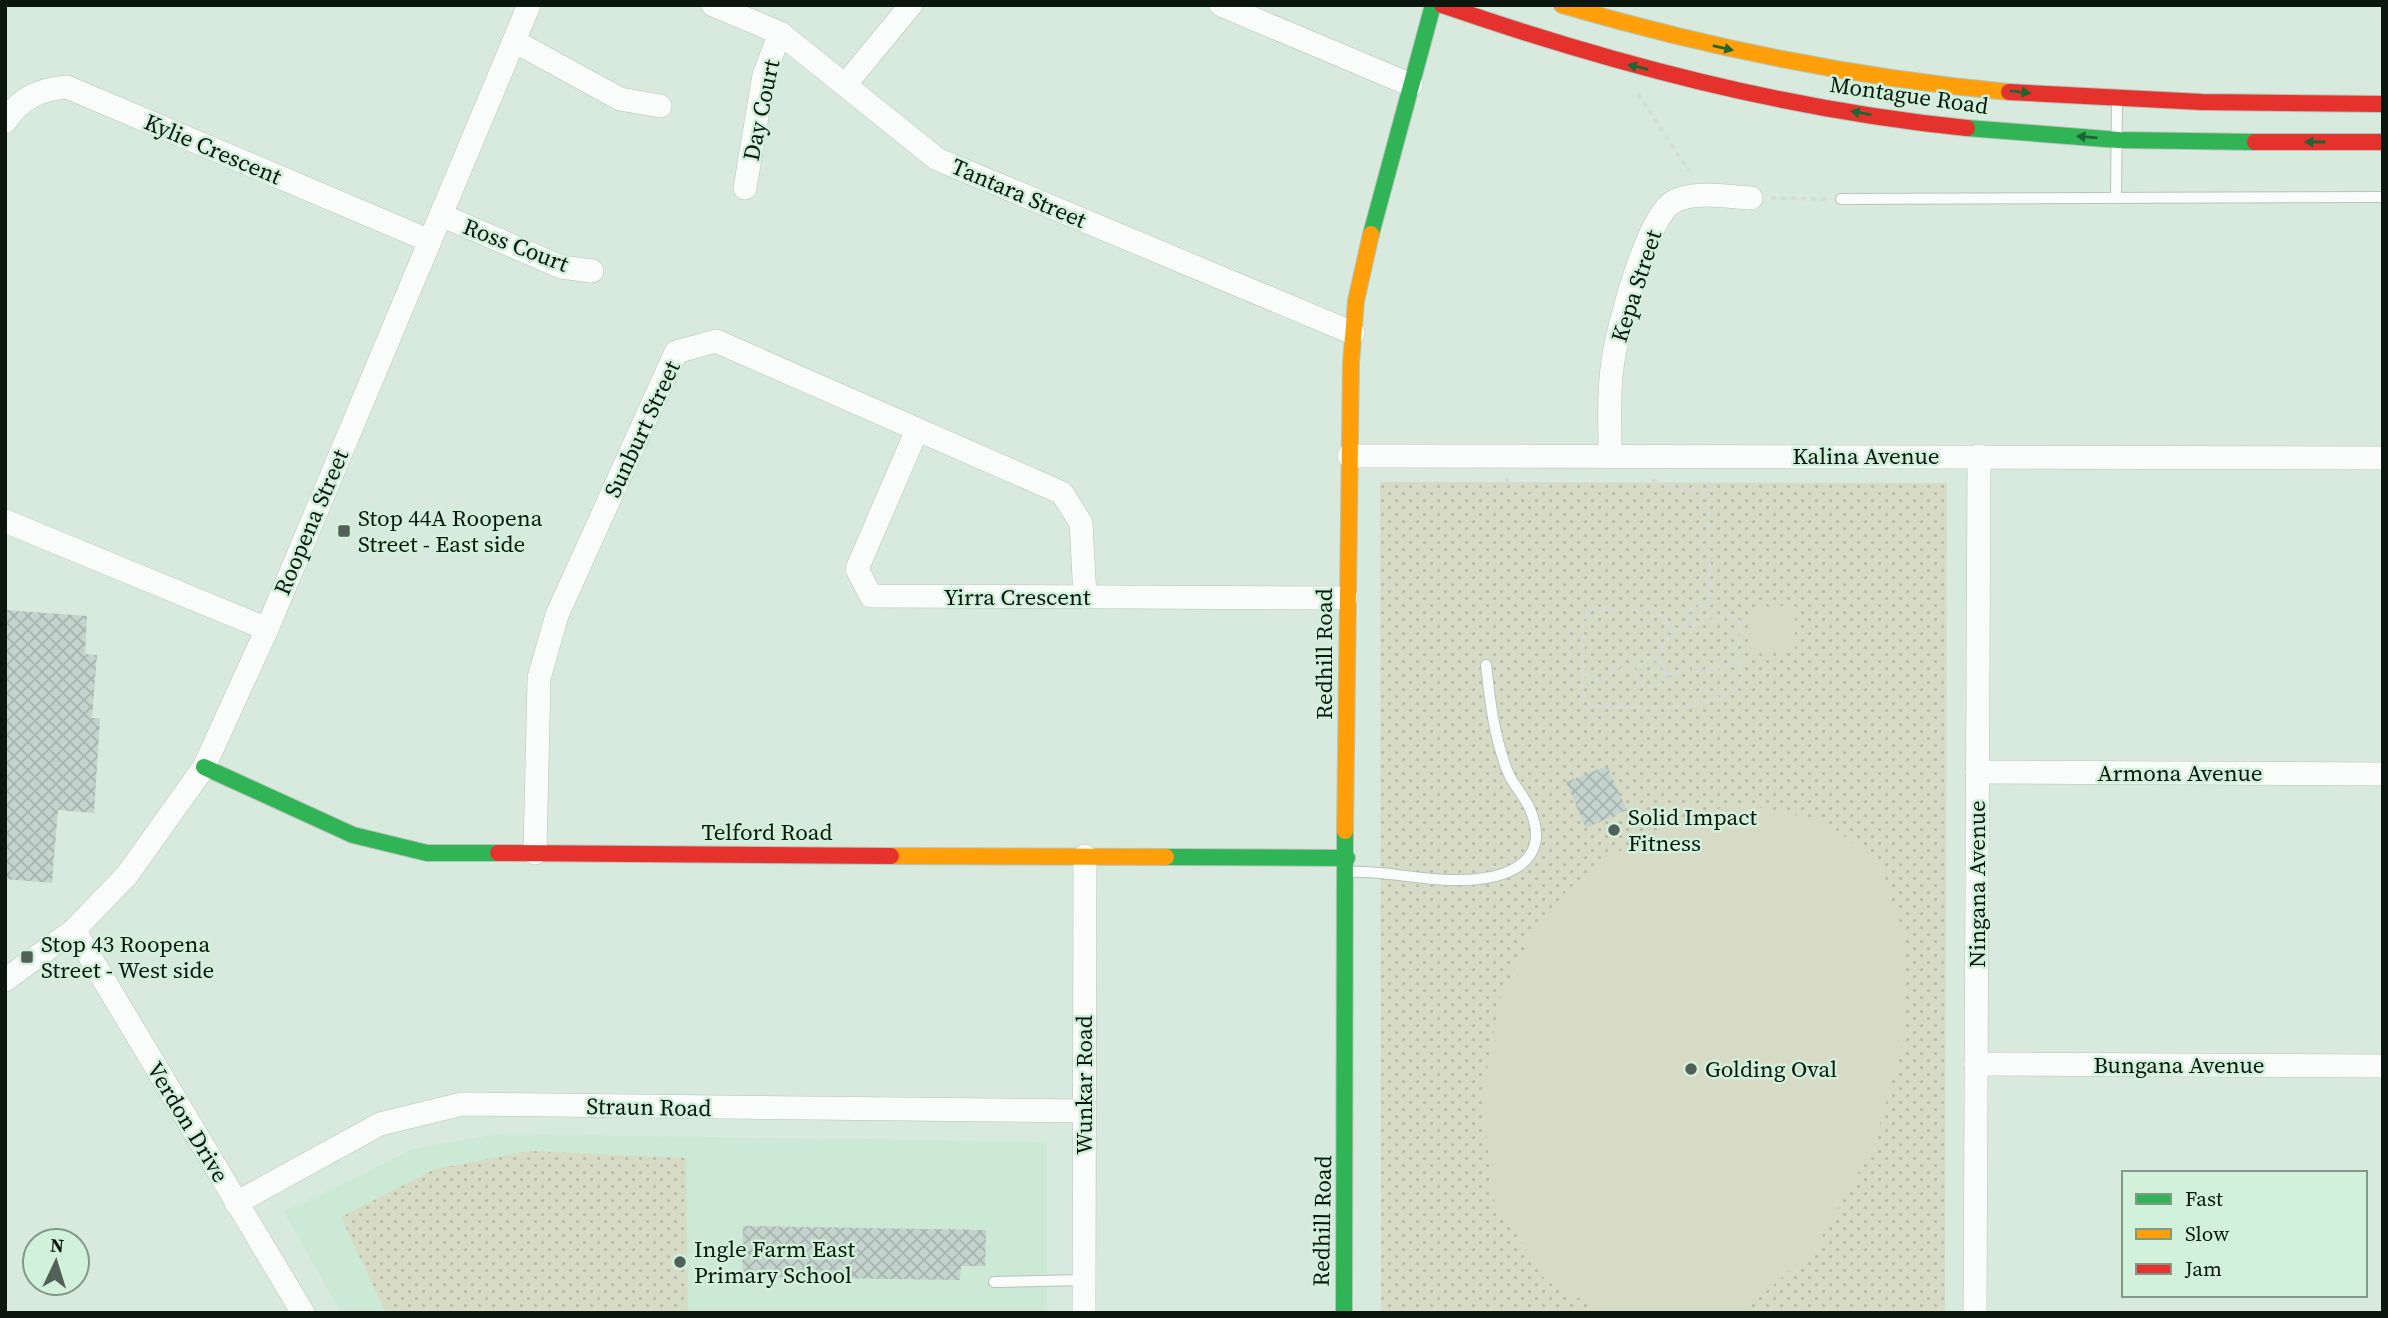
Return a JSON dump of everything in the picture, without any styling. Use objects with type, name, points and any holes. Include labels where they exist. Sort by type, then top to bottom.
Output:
[{"type":"street","name":"Roopena Street","points":[[5,980],[74,930],[127,875],[204,767],[267,629],[529,5]]},
{"type":"street","name":"Tantara Street","points":[[713,5],[780,33],[937,159],[1353,333]]},
{"type":"street","points":[[845,85],[911,5]]},
{"type":"street","points":[[1221,5],[1411,85]]},
{"type":"street","name":"Redhill Road","points":[[1344,1313],[1346,598],[1353,333],[1366,254],[1433,5]]},
{"type":"street","name":"Montague Road","points":[[1442,5],[1614,61],[1867,115],[2116,139],[2383,142]]},
{"type":"street","name":"Montague Road","points":[[1562,5],[1671,37],[1902,81],[2117,99],[2260,104],[2383,104]]},
{"type":"street","name":"Day Court","points":[[745,188],[764,75],[780,33]]},
{"type":"street","points":[[513,41],[620,99],[660,106]]},
{"type":"street","name":"Kylie Crescent","points":[[5,122],[14,108],[42,89],[67,87],[430,241]]},
{"type":"street","name":"Kepa Street","points":[[1609,456],[1613,356],[1633,281],[1659,218],[1671,203],[1689,196],[1751,198]]},
{"type":"street","name":"Ross Court","points":[[441,215],[561,267],[592,271]]},
{"type":"street","name":"Sunburt Street","points":[[535,853],[539,678],[557,615],[676,352],[716,341],[1062,493],[1081,523],[1085,597]]},
{"type":"street","name":"Yirra Crescent","points":[[917,430],[857,569],[871,596],[1346,598]]},
{"type":"street","name":"Kalina Avenue","points":[[1349,456],[2383,458]]},
{"type":"street","name":"Ningana Avenue","points":[[1975,1313],[1979,456]]},
{"type":"street","points":[[5,521],[267,629]]},
{"type":"street","name":"Telford Road","points":[[204,767],[354,835],[427,853],[1085,856],[1347,865]]},
{"type":"street","name":"Armona Avenue","points":[[1977,772],[2383,774]]},
{"type":"street","name":"Wunkar Road","points":[[1084,1313],[1085,856]]},
{"type":"street","name":"Verdon Drive","points":[[74,930],[303,1313]]},
{"type":"street","name":"Bungana Avenue","points":[[1976,1064],[2383,1066]]},
{"type":"street","name":"Straun Road","points":[[236,1203],[380,1124],[463,1104],[1084,1111]]},
{"type":"lane","points":[[2116,196],[2117,99]]},
{"type":"lane","points":[[1841,199],[2383,197]]},
{"type":"lane","points":[[1347,865],[1453,880],[1497,877],[1525,864],[1532,854],[1534,828],[1530,808],[1504,761],[1491,717],[1486,665]]},
{"type":"lane","points":[[993,1282],[1084,1280]]},
{"type":"path","points":[[1638,94],[1689,171]]},
{"type":"path","points":[[1751,198],[1841,199]]},
{"type":"path","points":[[1503,456],[1505,477],[1510,487],[1519,494],[1540,494],[1547,487],[1548,480],[1560,480]]},
{"type":"path","points":[[1689,621],[1689,611],[1710,604],[1708,471]]},
{"type":"path","points":[[1646,477],[1676,488],[1708,490]]},
{"type":"path","points":[[1591,609],[1654,609],[1672,630],[1733,616],[1740,623],[1740,686],[1726,696],[1698,706],[1592,706],[1583,698],[1583,624],[1591,609]]},
{"type":"path","points":[[1657,660],[1672,630]]},
{"type":"path","points":[[1583,674],[1599,680],[1616,670],[1637,669],[1646,659],[1657,660],[1663,665],[1666,674]]},
{"type":"path","points":[[1666,674],[1675,674],[1685,669],[1710,670],[1740,662]]},
{"type":"path","points":[[1637,669],[1639,682],[1648,687],[1657,686],[1666,674]]},
{"type":"shaded area","points":[[1380,482],[1947,483],[1945,1313],[1381,1313]]},
{"type":"shaded area","points":[[1795,606],[1795,650],[1748,650],[1748,607]]},
{"type":"shaded area","name":"Golding Oval","points":[[1736,803],[1825,821],[1878,863],[1905,936],[1902,1045],[1874,1145],[1816,1247],[1742,1313],[1608,1313],[1546,1281],[1492,1197],[1483,1092],[1500,999],[1529,939],[1568,889],[1642,835]]},
{"type":"shaded area","name":"Ingle Farm East Primary School","points":[[497,1134],[1047,1142],[1047,1313],[341,1313],[284,1212],[413,1149]]},
{"type":"shaded area","points":[[531,1151],[686,1158],[688,1313],[386,1313],[341,1217],[435,1169]]},
{"type":"building","points":[[5,610],[87,616],[85,654],[97,655],[92,718],[100,718],[94,813],[58,810],[52,883],[5,879]]},
{"type":"building","points":[[1607,766],[1627,810],[1586,828],[1566,782]]},
{"type":"building","points":[[743,1226],[986,1230],[985,1266],[961,1266],[960,1280],[742,1277]]},
{"type":"traffic: fast","points":[[1371,234],[1433,5]]},
{"type":"traffic: fast","points":[[1967,128],[2119,140],[2255,142]]},
{"type":"traffic: fast","points":[[204,767],[353,835],[427,853],[498,853]]},
{"type":"traffic: fast","points":[[1344,1313],[1345,831]]},
{"type":"traffic: fast","points":[[1166,857],[1347,858]]},
{"type":"traffic: slow","points":[[1562,5],[1672,35],[1839,70],[2009,92]]},
{"type":"traffic: slow","points":[[1345,831],[1351,363],[1356,301],[1371,234]]},
{"type":"traffic: slow","points":[[891,856],[1166,857]]},
{"type":"traffic: jam","points":[[1442,5],[1571,47],[1701,82],[1833,109],[1967,128]]},
{"type":"traffic: jam","points":[[2009,92],[2202,102],[2383,104]]},
{"type":"traffic: jam","points":[[2255,142],[2383,142]]},
{"type":"traffic: jam","points":[[498,853],[891,856]]},
{"type":"place","name":"Stop 44A Roopena Street - East side","points":[[344,531]]},
{"type":"place","name":"Solid Impact Fitness","points":[[1614,830]]},
{"type":"place","name":"Stop 43 Roopena Street - West side","points":[[27,957]]},
{"type":"place","name":"Golding Oval","points":[[1691,1069]]},
{"type":"place","name":"Ingle Farm East Primary School","points":[[680,1262]]}]
